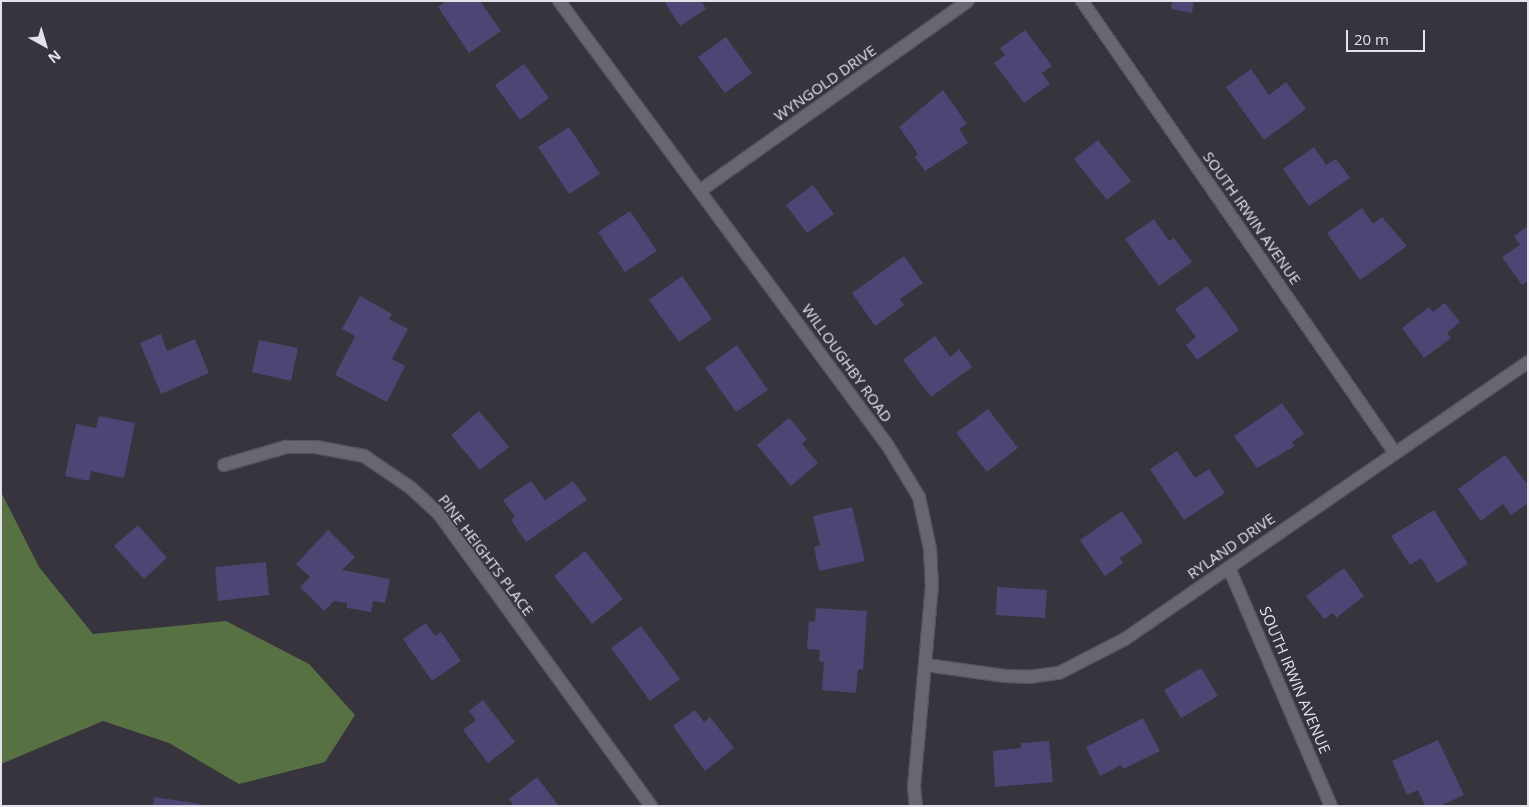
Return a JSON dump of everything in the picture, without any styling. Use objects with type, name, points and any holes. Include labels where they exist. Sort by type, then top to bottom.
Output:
[{"type":"street","name":"WILLOUGHBY ROAD","points":[[559,1],[701,190],[888,446],[919,496],[930,558],[926,665],[914,788],[916,806]]},
{"type":"street","name":"WYNGOLD DRIVE","points":[[701,190],[968,1]]},
{"type":"street","name":"SOUTH IRWIN AVENUE","points":[[1082,1],[1395,453]]},
{"type":"street","name":"RYLAND DRIVE","points":[[926,665],[1030,678],[1059,673],[1125,639],[1528,362]]},
{"type":"street","name":"PINE HEIGHTS PLACE","points":[[224,465],[286,448],[316,447],[364,456],[411,488],[439,514],[651,806]]},
{"type":"street","name":"SOUTH IRWIN AVENUE","points":[[1229,568],[1331,806]]},
{"type":"green space","points":[[1,492],[39,567],[93,634],[226,621],[309,664],[355,715],[325,762],[239,784],[169,743],[103,721],[1,764]]},
{"type":"building","points":[[446,1],[480,1],[501,31],[469,53],[438,7]]},
{"type":"building","points":[[664,1],[701,1],[706,9],[680,26]]},
{"type":"building","points":[[1172,1],[1194,1],[1192,13],[1171,9]]},
{"type":"building","points":[[1025,30],[1052,66],[1042,73],[1050,84],[1024,103],[994,63],[1005,55],[1000,48]]},
{"type":"building","points":[[726,37],[752,73],[725,93],[698,57]]},
{"type":"building","points":[[524,64],[549,98],[520,120],[495,85]]},
{"type":"building","points":[[1251,69],[1269,95],[1286,82],[1306,109],[1264,140],[1226,87]]},
{"type":"building","points":[[943,90],[967,124],[959,129],[968,143],[925,171],[915,157],[918,154],[899,127]]},
{"type":"building","points":[[569,127],[600,174],[569,194],[538,147]]},
{"type":"building","points":[[1098,140],[1131,181],[1107,200],[1074,159]]},
{"type":"building","points":[[1314,147],[1326,165],[1336,159],[1350,178],[1309,206],[1283,169]]},
{"type":"building","points":[[813,185],[834,214],[807,233],[786,205]]},
{"type":"building","points":[[1362,208],[1373,224],[1382,217],[1407,246],[1360,280],[1327,233]]},
{"type":"building","points":[[630,211],[657,251],[625,272],[598,232]]},
{"type":"building","points":[[1154,219],[1169,241],[1174,238],[1192,262],[1159,286],[1125,239]]},
{"type":"building","points":[[1528,226],[1528,281],[1522,285],[1502,257],[1520,245],[1514,236]]},
{"type":"building","points":[[904,256],[923,283],[900,299],[904,305],[875,326],[852,293]]},
{"type":"building","points":[[682,276],[712,319],[679,342],[649,300]]},
{"type":"building","points":[[1207,286],[1239,330],[1197,360],[1186,345],[1196,337],[1175,309]]},
{"type":"building","points":[[360,296],[392,314],[389,319],[408,329],[392,359],[405,366],[387,402],[335,375],[355,336],[342,329]]},
{"type":"building","points":[[1445,303],[1460,322],[1447,333],[1451,338],[1424,358],[1402,328],[1429,307],[1433,312]]},
{"type":"building","points":[[161,334],[167,351],[195,339],[209,373],[161,394],[140,343]]},
{"type":"building","points":[[935,336],[950,357],[959,349],[972,367],[931,397],[903,360]]},
{"type":"building","points":[[259,340],[298,348],[291,381],[252,372]]},
{"type":"building","points":[[737,345],[768,390],[736,412],[705,368]]},
{"type":"building","points":[[1282,403],[1304,434],[1292,442],[1295,446],[1257,468],[1234,436]]},
{"type":"building","points":[[988,409],[1018,448],[987,472],[956,433]]},
{"type":"building","points":[[479,411],[509,447],[480,470],[451,435]]},
{"type":"building","points":[[99,416],[135,423],[124,478],[91,471],[89,481],[65,476],[76,424],[96,428]]},
{"type":"building","points":[[789,418],[807,439],[802,444],[818,463],[791,486],[757,445]]},
{"type":"building","points":[[1177,451],[1195,478],[1209,469],[1225,493],[1184,520],[1150,469]]},
{"type":"building","points":[[1505,455],[1528,485],[1528,503],[1511,515],[1503,504],[1481,521],[1458,489]]},
{"type":"building","points":[[531,481],[545,500],[573,481],[587,500],[526,542],[511,520],[515,517],[503,500]]},
{"type":"building","points":[[852,507],[865,561],[819,571],[814,547],[820,545],[813,516]]},
{"type":"building","points":[[1434,510],[1468,564],[1437,583],[1421,558],[1410,565],[1391,536]]},
{"type":"building","points":[[1122,511],[1143,542],[1120,558],[1123,563],[1105,576],[1080,540]]},
{"type":"building","points":[[138,525],[167,558],[144,579],[114,546]]},
{"type":"building","points":[[328,530],[355,557],[342,570],[390,579],[385,603],[373,601],[371,612],[347,608],[347,603],[334,601],[324,611],[300,587],[310,577],[296,564]]},
{"type":"building","points":[[585,551],[623,599],[592,624],[554,576]]},
{"type":"building","points":[[266,562],[269,595],[218,601],[215,567]]},
{"type":"building","points":[[1344,568],[1364,596],[1336,618],[1333,613],[1324,619],[1306,596]]},
{"type":"building","points":[[997,587],[1047,590],[1045,618],[996,615]]},
{"type":"building","points":[[816,608],[867,611],[863,670],[858,669],[856,693],[822,690],[824,662],[819,661],[820,650],[807,649],[809,621],[815,622]]},
{"type":"building","points":[[426,623],[435,636],[441,632],[461,661],[432,681],[403,639]]},
{"type":"building","points":[[641,626],[680,679],[650,701],[611,648]]},
{"type":"building","points":[[1201,668],[1218,696],[1181,718],[1164,690]]},
{"type":"building","points":[[483,700],[515,742],[488,763],[463,730],[476,720],[469,711]]},
{"type":"building","points":[[695,710],[704,722],[710,717],[734,748],[705,771],[673,726]]},
{"type":"building","points":[[1143,718],[1160,751],[1123,769],[1121,765],[1100,776],[1086,747]]},
{"type":"building","points":[[1438,740],[1464,795],[1440,806],[1425,806],[1418,790],[1407,795],[1392,761]]},
{"type":"building","points":[[1049,741],[1053,782],[995,787],[993,751],[1021,748],[1021,743]]},
{"type":"building","points":[[537,777],[559,806],[514,806],[509,799]]},
{"type":"building","points":[[154,797],[201,804],[201,806],[153,806]]}]
